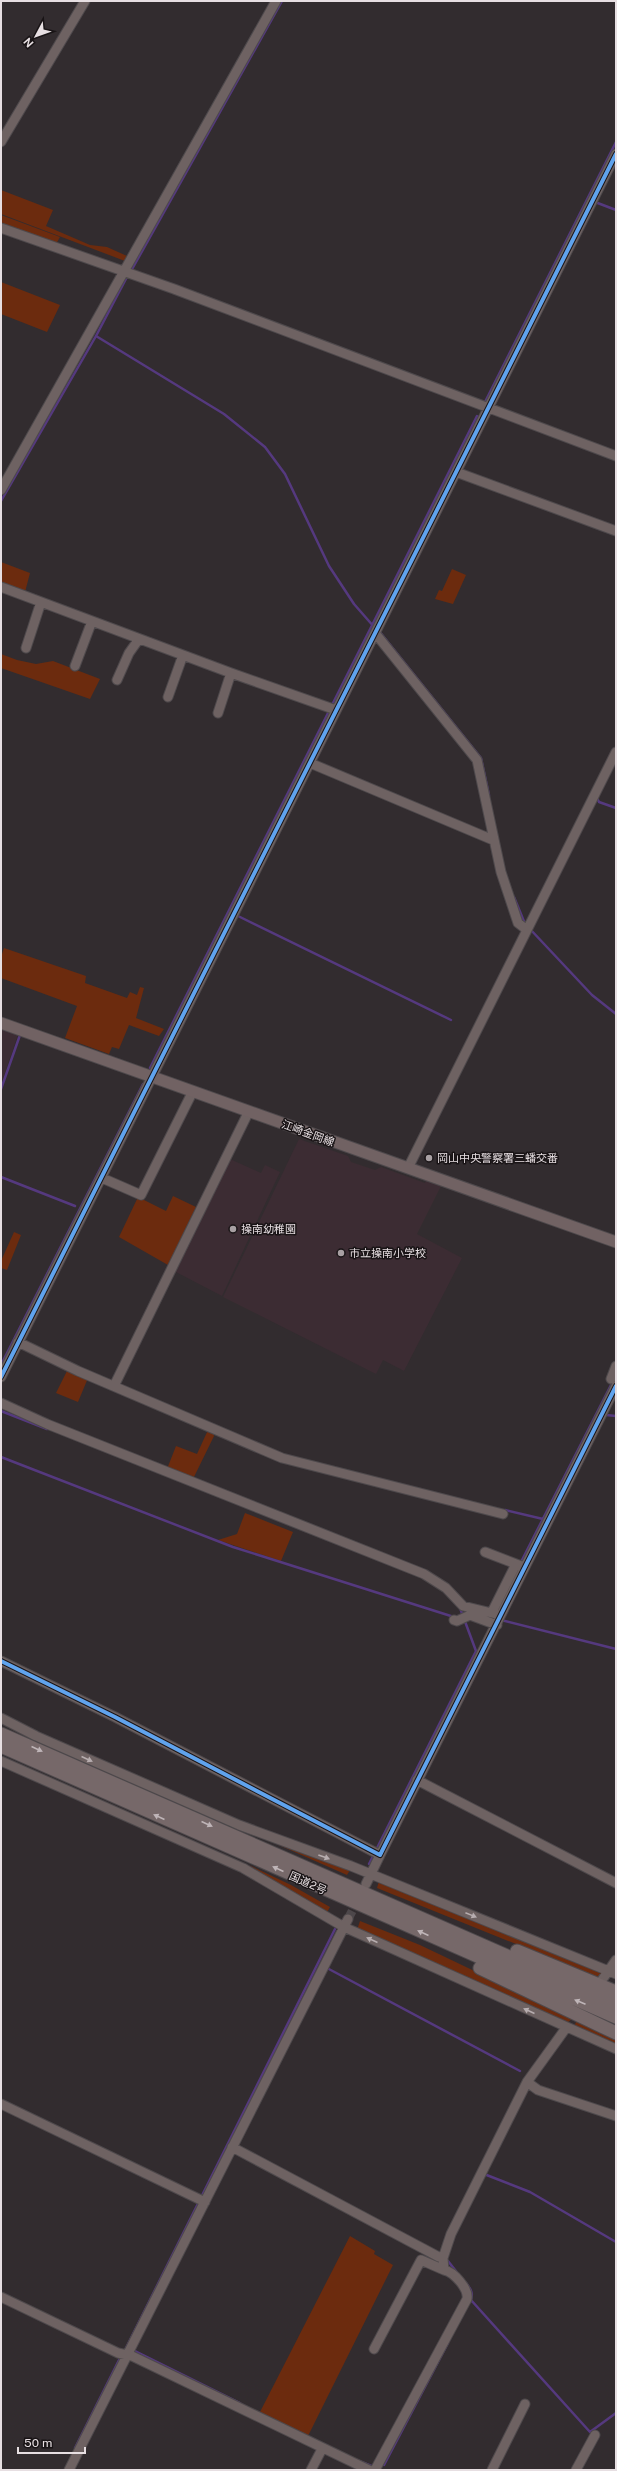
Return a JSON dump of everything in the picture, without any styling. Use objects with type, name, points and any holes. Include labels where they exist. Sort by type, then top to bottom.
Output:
[{"type":"highway","name":"国道2号","points":[[1,1734],[616,2004]]},
{"type":"highway","name":"国道2号","points":[[1,1746],[444,1943],[616,2017]]},
{"type":"highway","points":[[329,1878],[481,1936],[616,1992]]},
{"type":"highway","points":[[444,1943],[461,1959],[616,2033]]},
{"type":"main road","name":"江崎金岡線","points":[[1,1023],[616,1242]]},
{"type":"street","points":[[1,142],[85,1]]},
{"type":"street","points":[[1,490],[127,273],[276,1]]},
{"type":"street","points":[[1,1377],[310,763],[333,709],[377,630],[616,154]]},
{"type":"street","points":[[1,228],[458,395],[616,456]]},
{"type":"street","points":[[456,472],[616,531]]},
{"type":"street","points":[[1,587],[231,674],[333,709]]},
{"type":"street","points":[[26,648],[41,602]]},
{"type":"street","points":[[75,666],[92,621]]},
{"type":"street","points":[[377,630],[474,754],[479,765],[493,840],[501,872],[518,923],[528,928]]},
{"type":"street","points":[[117,680],[129,653],[139,639]]},
{"type":"street","points":[[168,697],[183,655]]},
{"type":"street","points":[[218,713],[231,674]]},
{"type":"street","points":[[408,1168],[616,752]]},
{"type":"street","points":[[310,763],[493,840]]},
{"type":"street","points":[[102,1178],[141,1195],[193,1091]]},
{"type":"street","points":[[114,1386],[248,1111]]},
{"type":"street","points":[[18,1342],[114,1386],[282,1458],[503,1514]]},
{"type":"street","points":[[366,1884],[371,1874],[377,1853],[417,1780],[497,1617],[520,1566],[613,1382],[616,1366]]},
{"type":"street","points":[[1,1403],[47,1424],[424,1574],[446,1588],[463,1606],[497,1617]]},
{"type":"street","points":[[485,1552],[520,1566]]},
{"type":"street","points":[[461,1619],[470,1614],[497,1617]]},
{"type":"street","points":[[1,1662],[116,1717],[377,1853]]},
{"type":"street","points":[[1,1718],[36,1736],[239,1825],[371,1874],[612,1973]]},
{"type":"street","points":[[1,1761],[243,1868],[346,1923],[567,2028],[616,2049]]},
{"type":"street","points":[[417,1780],[616,1883]]},
{"type":"street","points":[[69,2470],[124,2354],[202,2201],[232,2147],[346,1923]]},
{"type":"street","points":[[602,1980],[612,1973],[616,1960]]},
{"type":"street","points":[[444,2263],[451,2234],[527,2082],[575,2019]]},
{"type":"street","points":[[527,2082],[538,2090],[616,2116]]},
{"type":"street","points":[[1,2104],[202,2201]]},
{"type":"street","points":[[232,2147],[432,2254],[444,2263],[466,2290],[467,2300],[375,2470]]},
{"type":"street","points":[[374,2349],[421,2260],[444,2263]]},
{"type":"street","points":[[1,2297],[369,2470]]},
{"type":"street","points":[[492,2470],[525,2404]]},
{"type":"street","points":[[576,2470],[595,2436]]},
{"type":"street","points":[[311,2470],[322,2449]]},
{"type":"shaded area","points":[[1,190],[53,210],[46,226],[90,245],[107,247],[127,256],[125,261],[1,214]]},
{"type":"shaded area","points":[[1,215],[60,237],[56,244],[1,224]]},
{"type":"shaded area","points":[[1,282],[60,305],[47,332],[1,314]]},
{"type":"shaded area","points":[[1,562],[30,573],[25,592],[1,583]]},
{"type":"shaded area","points":[[452,569],[466,575],[453,604],[435,599],[439,590],[442,591]]},
{"type":"shaded area","points":[[1,654],[17,660],[36,664],[53,661],[100,679],[90,699],[1,668]]},
{"type":"shaded area","points":[[4,948],[86,976],[85,983],[127,998],[130,992],[137,995],[140,987],[144,988],[136,1018],[164,1029],[159,1036],[129,1025],[119,1049],[112,1047],[109,1054],[65,1038],[77,1006],[1,978],[1,957]]},
{"type":"shaded area","points":[[1,1028],[18,1034],[1,1085]]},
{"type":"shaded area","points":[[299,1139],[348,1156],[351,1162],[375,1170],[381,1167],[425,1183],[426,1180],[441,1186],[417,1234],[462,1258],[404,1371],[383,1360],[376,1374],[223,1297]]},
{"type":"shaded area","points":[[230,1159],[261,1173],[265,1165],[280,1172],[222,1296],[174,1271]]},
{"type":"shaded area","points":[[173,1196],[196,1207],[168,1265],[119,1237],[138,1197],[166,1211]]},
{"type":"shaded area","points":[[14,1232],[21,1235],[7,1270],[1,1268],[1,1261]]},
{"type":"shaded area","points":[[68,1369],[88,1378],[78,1402],[56,1393]]},
{"type":"shaded area","points":[[208,1430],[213,1432],[214,1436],[193,1479],[167,1469],[176,1446],[197,1454]]},
{"type":"shaded area","points":[[245,1513],[293,1532],[281,1561],[218,1540],[237,1534]]},
{"type":"shaded area","points":[[263,1838],[350,1870],[347,1875]]},
{"type":"shaded area","points":[[249,1865],[291,1885],[330,1907],[326,1914]]},
{"type":"shaded area","points":[[379,1881],[601,1972],[600,1978],[377,1888]]},
{"type":"shaded area","points":[[360,1921],[420,1945],[573,2018],[566,2024],[357,1930]]},
{"type":"shaded area","points":[[577,2018],[616,2037],[616,2045],[577,2027],[575,2025]]},
{"type":"shaded area","points":[[350,2236],[375,2251],[374,2254],[393,2265],[308,2436],[260,2412]]},
{"type":"waterway","points":[[131,271],[282,1]]},
{"type":"waterway","points":[[487,403],[485,402],[616,142]]},
{"type":"waterway","points":[[595,202],[616,210]]},
{"type":"waterway","points":[[1,501],[96,336],[128,275]]},
{"type":"waterway","points":[[96,336],[224,414],[265,447],[285,474],[329,566],[354,604],[375,628]]},
{"type":"waterway","points":[[150,1068],[477,416]]},
{"type":"waterway","points":[[379,631],[481,758],[489,795]]},
{"type":"waterway","points":[[597,798],[599,802],[616,808]]},
{"type":"waterway","points":[[514,897],[525,924]]},
{"type":"waterway","points":[[238,916],[451,1020]]},
{"type":"waterway","points":[[530,929],[592,995],[616,1014]]},
{"type":"waterway","points":[[1,1089],[20,1035]]},
{"type":"waterway","points":[[1,1365],[143,1084]]},
{"type":"waterway","points":[[1,1177],[75,1206]]},
{"type":"waterway","points":[[520,1564],[613,1381]]},
{"type":"waterway","points":[[1,1411],[47,1429]]},
{"type":"waterway","points":[[606,1415],[616,1416]]},
{"type":"waterway","points":[[1,1457],[233,1547],[454,1617]]},
{"type":"waterway","points":[[505,1510],[543,1519]]},
{"type":"waterway","points":[[369,1864],[476,1651],[460,1608]]},
{"type":"waterway","points":[[501,1620],[616,1649]]},
{"type":"waterway","points":[[124,2352],[335,1929]]},
{"type":"waterway","points":[[327,1968],[520,2071]]},
{"type":"waterway","points":[[484,2174],[530,2192],[616,2242]]},
{"type":"waterway","points":[[445,2261],[448,2261],[459,2275]]},
{"type":"waterway","points":[[466,2283],[472,2296],[470,2302]]},
{"type":"waterway","points":[[471,2300],[590,2432],[616,2413]]},
{"type":"waterway","points":[[384,2465],[448,2343]]},
{"type":"waterway","points":[[135,2351],[240,2403]]},
{"type":"waterway","points":[[75,2448],[121,2356]]},
{"type":"waterway","points":[[359,2461],[374,2467]]},
{"type":"tunnel","points":[[348,1919],[359,1898]]},
{"type":"cycle path","points":[[1,1377],[616,154]]},
{"type":"cycle path","points":[[1,1661],[115,1717],[380,1855],[616,1386]]},
{"type":"place","name":"岡山中央警察署三蟠交番","points":[[429,1158]]},
{"type":"place","name":"操南幼稚園","points":[[233,1229]]},
{"type":"place","name":"市立操南小学校","points":[[341,1253]]}]
